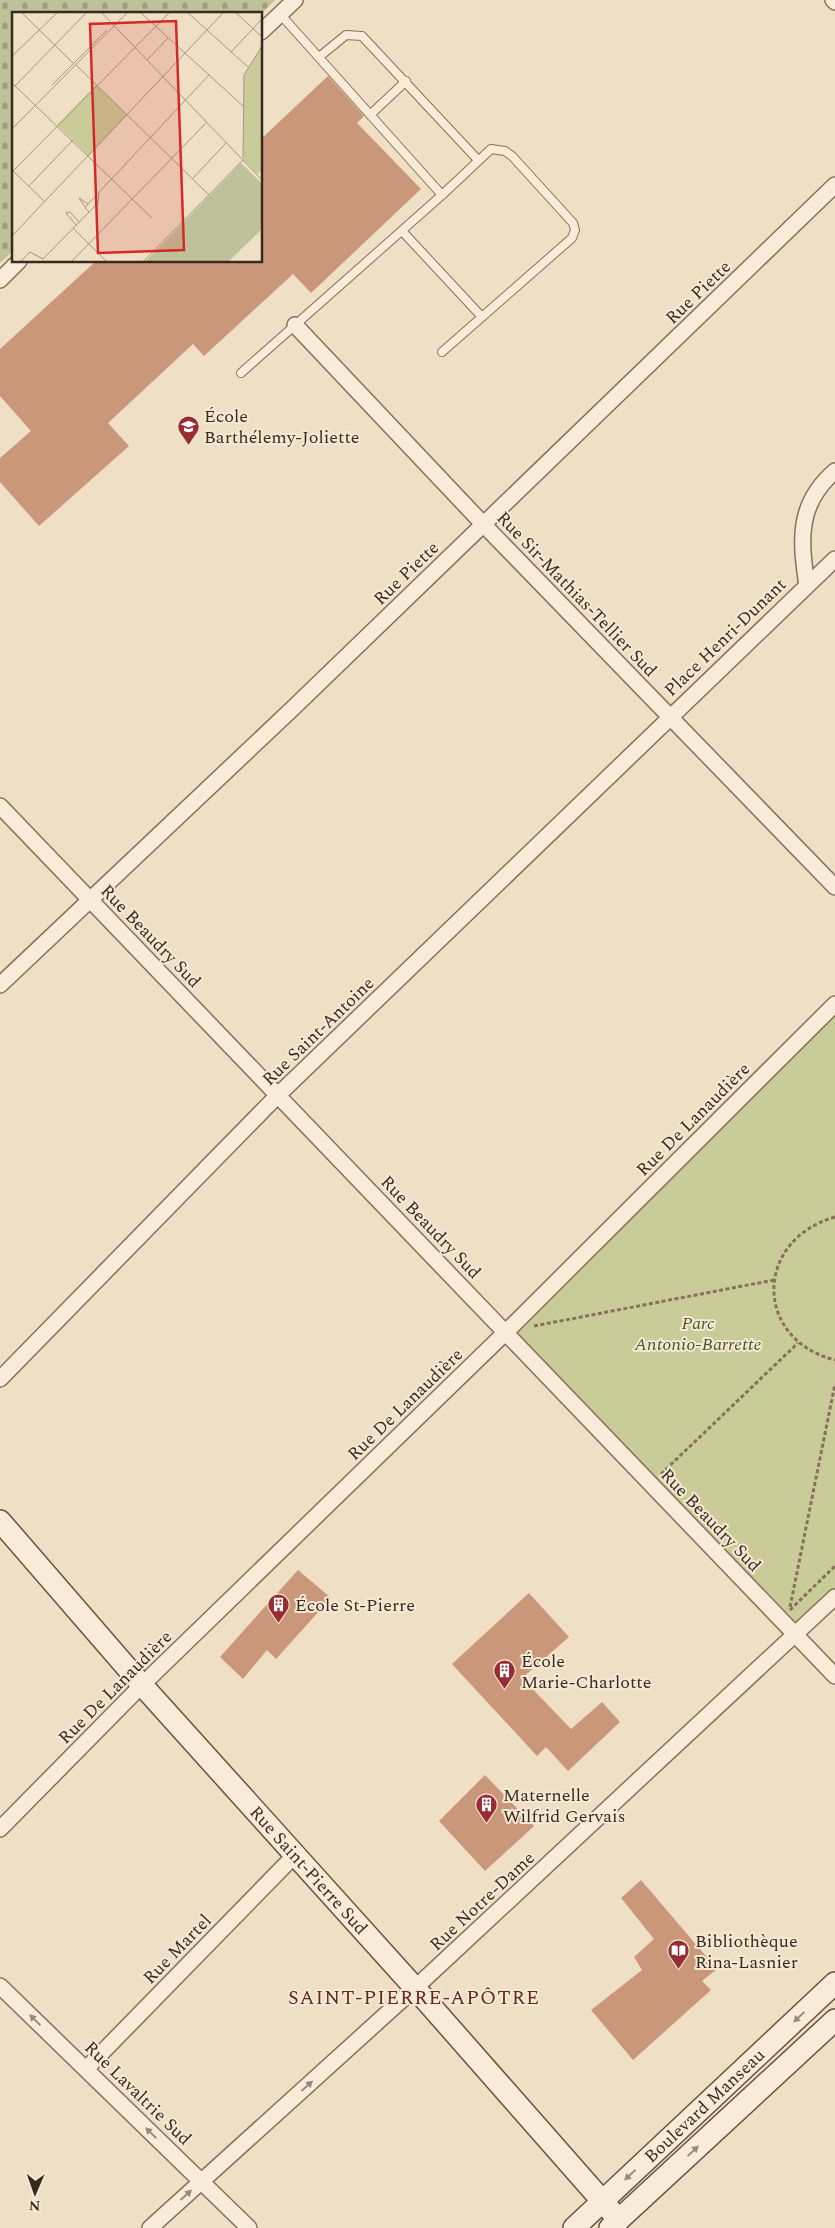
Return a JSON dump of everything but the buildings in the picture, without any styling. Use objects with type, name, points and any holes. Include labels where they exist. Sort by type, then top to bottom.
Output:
[{"type":"street","points":[[262,31],[295,0]]},
{"type":"street","name":"Rue Piette","points":[[0,985],[835,185]]},
{"type":"street","points":[[0,280],[18,262]]},
{"type":"street","name":"Rue Sir-Mathias-Tellier Sud","points":[[295,325],[483,524],[835,887]]},
{"type":"street","name":"Place Henri-Dunant","points":[[807,586],[802,552],[802,529],[808,503],[820,484],[835,471]]},
{"type":"street","name":"Place Henri-Dunant","points":[[670,716],[835,559]]},
{"type":"street","name":"Rue Saint-Antoine","points":[[0,1379],[278,1095],[670,716]]},
{"type":"street","name":"Rue Beaudry Sud","points":[[0,806],[651,1484],[785,1615],[795,1635],[835,1676]]},
{"type":"street","name":"Rue De Lanaudière","points":[[0,1829],[142,1685],[506,1332],[835,1004]]},
{"type":"street","name":"Rue Saint-Pierre Sud","points":[[0,1521],[142,1685],[415,1988],[602,2201],[618,2225]]},
{"type":"street","name":"Rue Notre-Dame","points":[[150,2228],[415,1988],[835,1597]]},
{"type":"street","name":"Rue Martel","points":[[86,2069],[296,1855]]},
{"type":"street","name":"Boulevard Manseau","points":[[574,2228],[835,1983]]},
{"type":"street","name":"Rue Lavaltrie Sud","points":[[0,1986],[249,2228]]},
{"type":"street","name":"Boulevard Manseau","points":[[618,2225],[835,2020]]},
{"type":"lane","points":[[280,14],[442,195]]},
{"type":"lane","points":[[319,58],[346,35],[362,36],[478,160]]},
{"type":"lane","points":[[370,115],[406,81]]},
{"type":"lane","points":[[241,373],[402,231],[490,149],[505,151],[573,223],[575,230],[572,238],[442,352]]},
{"type":"lane","points":[[402,231],[482,317]]},
{"type":"path","points":[[835,1217],[812,1225],[794,1239],[781,1258],[774,1280],[775,1303],[783,1325],[798,1343],[817,1356],[835,1360]]},
{"type":"path","points":[[506,1332],[774,1280]]},
{"type":"path","points":[[651,1484],[798,1343]]},
{"type":"path","points":[[785,1615],[835,1384]]},
{"type":"path","points":[[785,1615],[835,1566]]},
{"type":"green space","points":[[0,0],[275,0],[262,13],[12,12],[12,252],[0,263]]},
{"type":"green space","name":"Parc Antonio-Barrette","points":[[835,1004],[835,1597],[795,1635],[506,1332]]},
{"type":"place","name":"École Barthélemy-Joliette","points":[[188,445]]},
{"type":"place","name":"École St-Pierre","points":[[279,1624]]},
{"type":"place","name":"École Marie-Charlotte","points":[[505,1690]]},
{"type":"place","name":"Maternelle Wilfrid Gervais","points":[[487,1824]]},
{"type":"place","name":"Bibliothèque Rina-Lasnier","points":[[679,1970]]},
{"type":"district","name":"SAINT-PIERRE-APÔTRE","points":[[414,1997]]}]
